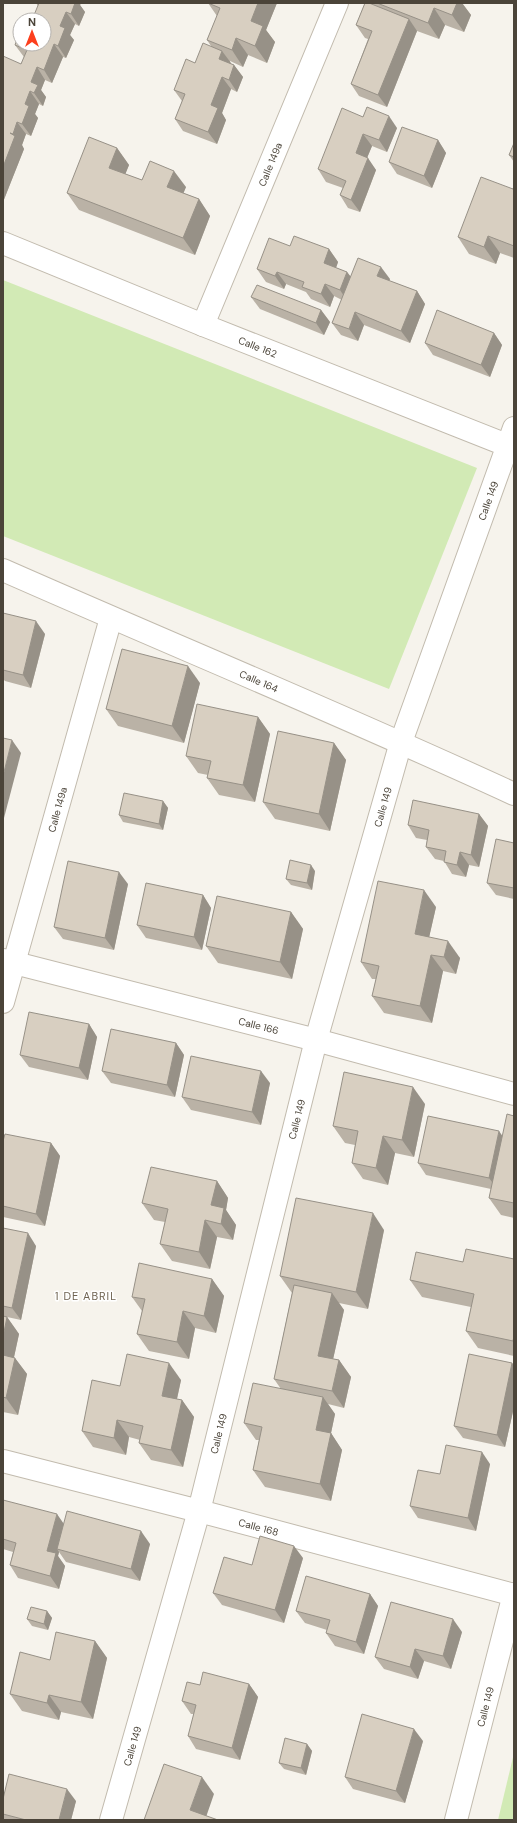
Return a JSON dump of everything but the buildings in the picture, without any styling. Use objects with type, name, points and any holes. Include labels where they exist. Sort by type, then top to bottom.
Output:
[{"type":"street","name":"Calle 149a","points":[[203,325],[337,3]]},
{"type":"street","name":"Calle 162","points":[[3,242],[203,325],[512,441]]},
{"type":"street","name":"Calle 149","points":[[111,1820],[199,1511],[316,1040],[401,742],[512,441]]},
{"type":"street","name":"Calle 164","points":[[3,570],[111,618],[401,742],[514,794]]},
{"type":"street","name":"Calle 149a","points":[[3,1002],[8,961],[111,618]]},
{"type":"street","name":"Calle 166","points":[[8,961],[316,1040],[514,1094]]},
{"type":"street","name":"Calle 168","points":[[3,1461],[514,1594]]},
{"type":"street","name":"Calle 149","points":[[456,1820],[514,1594]]},
{"type":"green space","points":[[3,280],[477,468],[389,689],[3,536]]},
{"type":"green space","points":[[514,1753],[514,1820],[498,1820]]},
{"type":"district","name":"1 DE ABRIL","points":[[86,1296]]}]
